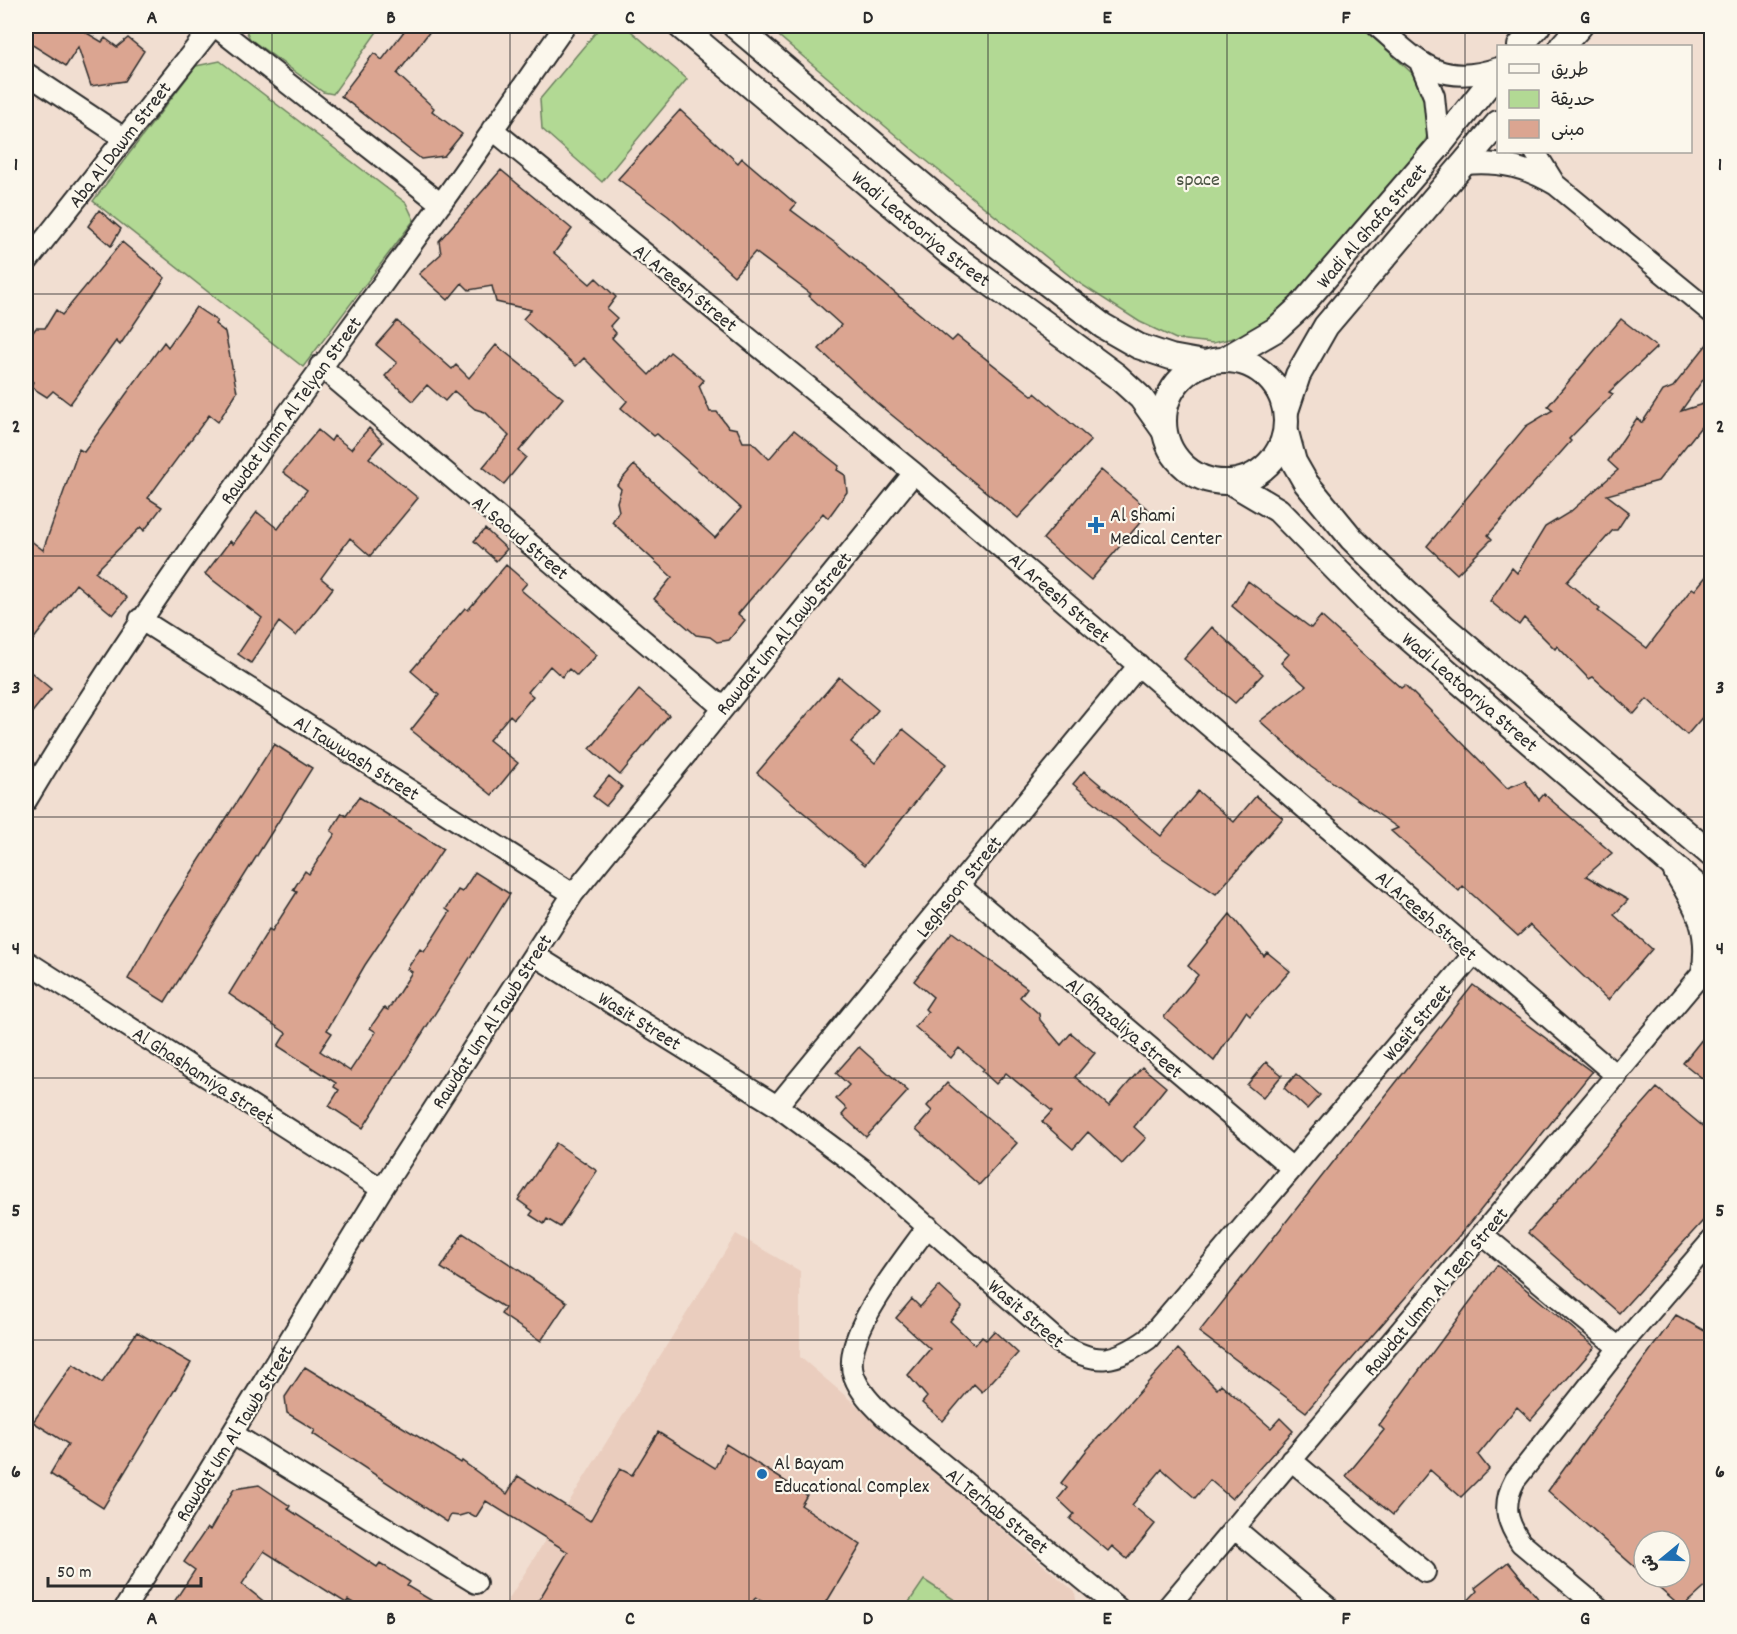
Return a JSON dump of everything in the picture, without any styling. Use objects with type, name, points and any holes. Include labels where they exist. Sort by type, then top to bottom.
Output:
[{"type":"street","name":"Aba Al Dawm Street","points":[[26,262],[214,26],[441,204]]},
{"type":"street","name":"Rawdat Umm Al Telyan Street","points":[[28,790],[140,619],[320,366],[441,204],[565,26]]},
{"type":"street","name":"Wadi Leatooriya Street","points":[[680,26],[948,252],[1117,376],[1141,398],[1163,429]]},
{"type":"street","name":"Wadi Leatooriya Street","points":[[735,26],[960,217],[1103,326],[1138,346],[1171,357],[1215,361]]},
{"type":"street","points":[[1377,26],[1421,65],[1441,72],[1462,75],[1483,74],[1497,70]]},
{"type":"street","points":[[1521,45],[1538,26]]},
{"type":"street","points":[[1563,45],[1580,26]]},
{"type":"street","points":[[1421,65],[1434,96],[1440,129],[1439,146]]},
{"type":"street","name":"Wadi Al Ghafa Street","points":[[1215,361],[1275,330],[1300,307],[1439,146],[1497,71]]},
{"type":"street","points":[[26,73],[124,138]]},
{"type":"street","name":"Wadi Al Ghafa Street","points":[[1286,421],[1302,367],[1326,326],[1497,124]]},
{"type":"street","name":"Al Areesh Street","points":[[492,129],[914,473],[1473,955],[1617,1076]]},
{"type":"street","points":[[1535,153],[1540,164],[1556,185]]},
{"type":"street","points":[[1465,164],[1489,162],[1513,165],[1536,172],[1556,185],[1712,313]]},
{"type":"street","points":[[1215,361],[1246,363],[1264,374],[1278,390],[1286,421],[1280,451],[1268,466],[1251,477],[1232,483],[1206,480],[1179,464],[1169,447],[1163,429],[1164,408],[1172,389],[1186,373],[1215,361]]},
{"type":"street","name":"Al Saoud Street","points":[[320,366],[722,707]]},
{"type":"street","name":"Wadi Leatooriya Street","points":[[1286,421],[1294,462],[1306,483],[1352,539],[1445,628],[1712,855]]},
{"type":"street","name":"Rawdat Um Al Tawb Street","points":[[125,1608],[234,1434],[382,1189],[573,894],[722,707],[914,473]]},
{"type":"street","name":"Wadi Leatooriya Street","points":[[1232,483],[1278,510],[1376,610],[1712,899]]},
{"type":"street","name":"Al Tawwash Street","points":[[140,619],[573,894]]},
{"type":"street","name":"Leghsoon Street","points":[[777,1106],[1139,666]]},
{"type":"street","name":"Rawdat Umm Al Teen Street","points":[[1167,1608],[1707,972],[1706,952],[1699,916],[1668,863]]},
{"type":"street","name":"Al Ghazaliya Street","points":[[958,885],[1292,1168]]},
{"type":"street","name":"Wasit Street","points":[[534,955],[777,1106],[863,1170],[1061,1344],[1077,1354],[1101,1361],[1125,1355],[1148,1340],[1473,955]]},
{"type":"street","name":"Al Ghashamiya Street","points":[[26,961],[382,1189]]},
{"type":"street","name":"Al Terhab Street","points":[[928,1226],[858,1328],[851,1351],[853,1374],[867,1399],[884,1416],[1118,1608]]},
{"type":"street","points":[[1483,1235],[1619,1348]]},
{"type":"street","points":[[1599,1608],[1521,1543],[1511,1529],[1506,1512],[1508,1494],[1515,1480],[1619,1348],[1712,1240]]},
{"type":"street","points":[[234,1434],[476,1583]]},
{"type":"street","points":[[1291,1461],[1425,1572]]},
{"type":"street","points":[[1234,1528],[1329,1608]]},
{"type":"shaded area","name":"Al Bayam Educational Complex","points":[[736,1234],[800,1271],[800,1357],[1075,1592],[1077,1608],[503,1608]]},
{"type":"green space","points":[[244,26],[381,26],[333,94],[323,92],[250,39]]},
{"type":"green space","points":[[601,26],[625,26],[687,79],[602,182],[542,129],[540,99]]},
{"type":"green space","name":"space","points":[[767,26],[1361,26],[1414,75],[1425,93],[1430,126],[1426,139],[1385,195],[1269,323],[1245,335],[1213,343],[1176,339],[1140,322],[1076,281],[912,149]]},
{"type":"green space","points":[[220,61],[406,203],[414,220],[303,367],[93,201],[196,66]]},
{"type":"green space","points":[[924,1580],[967,1608],[905,1608]]},
{"type":"building","points":[[34,26],[75,26],[102,42],[105,38],[117,47],[128,38],[144,51],[125,81],[91,86],[78,47],[66,66],[26,41]]},
{"type":"building","points":[[408,26],[434,26],[397,74],[434,108],[432,111],[462,134],[444,156],[421,159],[341,96],[374,53],[382,60]]},
{"type":"building","points":[[680,110],[738,163],[742,158],[796,204],[791,210],[838,245],[952,341],[957,336],[1033,396],[1035,393],[1091,440],[1018,518],[877,403],[819,349],[841,325],[809,296],[811,294],[755,252],[734,276],[668,216],[618,179]]},
{"type":"building","points":[[501,170],[572,229],[554,253],[590,284],[596,278],[616,297],[607,309],[617,318],[610,326],[616,333],[612,338],[649,375],[670,352],[704,380],[699,386],[710,412],[717,412],[728,427],[737,429],[743,442],[752,442],[769,459],[794,430],[839,466],[837,470],[845,475],[847,492],[828,518],[823,513],[738,614],[745,620],[729,640],[717,642],[710,637],[696,635],[654,599],[672,577],[612,522],[619,511],[617,502],[621,489],[617,485],[634,465],[715,538],[741,508],[657,434],[654,436],[621,408],[627,401],[584,358],[576,366],[523,319],[531,310],[496,302],[492,286],[469,290],[462,283],[448,300],[419,274],[441,254],[439,241]]},
{"type":"building","points":[[99,210],[121,229],[111,246],[88,226]]},
{"type":"building","points":[[122,242],[165,278],[120,345],[116,341],[70,404],[53,391],[47,397],[31,387],[33,382],[26,376],[26,342],[36,328],[45,328],[56,310],[62,315]]},
{"type":"building","points":[[196,307],[217,321],[215,324],[225,332],[237,392],[218,422],[209,415],[148,498],[162,507],[144,531],[141,527],[95,572],[127,598],[113,615],[76,584],[26,649],[26,537],[43,550],[79,449],[84,452],[164,342],[168,347]]},
{"type":"building","points":[[1621,319],[1657,347],[1609,392],[1613,394],[1569,439],[1571,441],[1488,535],[1492,539],[1457,574],[1427,546],[1526,426],[1553,410],[1548,406]]},
{"type":"building","points":[[397,321],[452,369],[456,365],[469,378],[496,345],[563,398],[519,451],[526,457],[504,484],[483,467],[509,436],[485,412],[475,409],[454,391],[445,401],[427,385],[413,401],[385,376],[397,363],[376,345]]},
{"type":"building","points":[[1712,338],[1712,367],[1681,411],[1712,401],[1712,413],[1658,481],[1607,495],[1629,512],[1617,530],[1613,530],[1567,582],[1600,609],[1598,611],[1647,648],[1692,588],[1695,590],[1712,569],[1712,706],[1687,735],[1647,699],[1634,714],[1593,677],[1589,679],[1557,646],[1555,649],[1524,618],[1519,625],[1490,601],[1512,568],[1517,573],[1545,527],[1570,512],[1618,470],[1608,461],[1637,418],[1642,423],[1663,391],[1673,387]]},
{"type":"building","points":[[369,428],[383,442],[369,458],[418,498],[370,556],[350,538],[321,578],[333,588],[296,636],[279,622],[251,663],[238,654],[262,618],[205,574],[230,541],[233,544],[257,512],[278,529],[307,490],[283,472],[318,430],[331,441],[334,436],[351,449]]},
{"type":"building","name":"Al Shami Medical Center","points":[[1101,470],[1150,511],[1091,580],[1043,539]]},
{"type":"building","points":[[485,529],[507,549],[496,561],[474,541]]},
{"type":"building","points":[[506,565],[527,583],[521,590],[597,655],[577,676],[569,669],[562,677],[550,666],[528,692],[533,696],[514,719],[510,715],[489,740],[518,763],[492,795],[411,730],[439,695],[411,671],[465,608],[468,610]]},
{"type":"building","points":[[1248,581],[1311,628],[1321,616],[1401,688],[1405,685],[1507,788],[1525,781],[1539,800],[1544,794],[1612,853],[1586,876],[1628,900],[1614,915],[1652,949],[1608,1000],[1530,925],[1518,936],[1463,886],[1459,891],[1391,831],[1398,828],[1311,767],[1260,721],[1306,686],[1281,663],[1289,654],[1232,606]]},
{"type":"building","points":[[1212,627],[1263,674],[1235,703],[1184,659]]},
{"type":"building","points":[[26,668],[51,689],[26,720]]},
{"type":"building","points":[[839,677],[878,710],[851,742],[875,763],[903,729],[946,764],[865,865],[757,773]]},
{"type":"building","points":[[639,690],[669,715],[620,775],[590,749]]},
{"type":"building","points":[[274,744],[312,768],[165,1002],[128,979],[163,917]]},
{"type":"building","points":[[1084,771],[1161,836],[1198,791],[1234,822],[1256,796],[1283,818],[1216,894],[1149,849],[1073,784]]},
{"type":"building","points":[[609,776],[622,787],[606,806],[593,796]]},
{"type":"building","points":[[359,797],[443,849],[365,965],[327,1030],[332,1033],[320,1051],[350,1071],[376,1032],[370,1028],[384,1008],[388,1010],[412,972],[407,969],[420,949],[424,952],[450,912],[446,909],[458,890],[462,892],[475,872],[510,894],[363,1128],[329,1106],[339,1090],[334,1087],[336,1083],[278,1046],[286,1033],[229,994],[269,929],[272,931],[297,892],[293,890],[305,871],[309,874],[335,834],[331,831],[342,813],[346,816]]},
{"type":"building","points":[[1230,914],[1264,956],[1267,952],[1290,971],[1250,1016],[1246,1012],[1214,1061],[1164,1017],[1198,975],[1188,966]]},
{"type":"building","points":[[952,932],[1027,988],[1020,997],[1039,1014],[1040,1020],[1061,1045],[1071,1033],[1095,1053],[1075,1077],[1109,1106],[1142,1067],[1166,1087],[1134,1127],[1146,1138],[1122,1164],[1088,1132],[1073,1149],[1042,1122],[1052,1111],[1006,1073],[996,1084],[982,1071],[984,1069],[959,1048],[951,1058],[915,1027],[928,1012],[925,1009],[933,997],[914,981]]},
{"type":"building","points":[[1473,985],[1592,1072],[1471,1222],[1306,1412],[1199,1332]]},
{"type":"building","points":[[1712,1027],[1712,1086],[1683,1063]]},
{"type":"building","points":[[859,1047],[908,1091],[866,1137],[842,1115],[847,1109],[836,1099],[849,1085],[836,1073]]},
{"type":"building","points":[[1266,1062],[1282,1075],[1263,1098],[1247,1085]]},
{"type":"building","points":[[1296,1074],[1320,1095],[1307,1109],[1284,1088]]},
{"type":"building","points":[[947,1083],[1017,1143],[979,1185],[916,1129],[932,1111],[927,1106]]},
{"type":"building","points":[[1657,1088],[1712,1134],[1712,1211],[1619,1313],[1528,1233]]},
{"type":"building","points":[[556,1143],[597,1171],[560,1227],[547,1219],[544,1224],[530,1215],[533,1211],[518,1200]]},
{"type":"building","points":[[463,1233],[567,1302],[541,1341],[501,1314],[505,1308],[441,1268]]},
{"type":"building","points":[[1497,1265],[1595,1347],[1531,1420],[1517,1407],[1478,1455],[1489,1469],[1461,1497],[1430,1470],[1393,1515],[1346,1476],[1384,1430],[1379,1425]]},
{"type":"building","points":[[939,1286],[962,1307],[950,1321],[975,1345],[982,1337],[986,1340],[994,1331],[1018,1353],[982,1392],[974,1384],[943,1421],[922,1403],[927,1397],[908,1375],[930,1349],[896,1318],[912,1299],[920,1307]]},
{"type":"building","points":[[1676,1315],[1712,1335],[1712,1581],[1682,1608],[1660,1589],[1692,1589],[1692,1529],[1632,1529],[1632,1564],[1548,1491]]},
{"type":"building","points":[[137,1332],[191,1363],[103,1508],[50,1474],[68,1444],[33,1422],[73,1364],[102,1383]]},
{"type":"building","points":[[1178,1349],[1217,1389],[1221,1384],[1271,1428],[1280,1418],[1293,1431],[1232,1499],[1210,1480],[1195,1498],[1162,1469],[1132,1505],[1155,1524],[1127,1559],[1112,1546],[1108,1551],[1070,1519],[1074,1514],[1058,1499],[1067,1488],[1061,1483],[1086,1451]]},
{"type":"building","points":[[305,1367],[461,1463],[462,1461],[507,1494],[518,1476],[590,1521],[620,1469],[632,1475],[658,1432],[715,1468],[726,1444],[807,1495],[801,1505],[861,1545],[823,1608],[774,1608],[756,1597],[748,1608],[534,1608],[568,1552],[486,1501],[476,1517],[469,1513],[459,1516],[451,1515],[447,1522],[313,1434],[315,1430],[287,1413],[285,1397]]},
{"type":"building","points":[[259,1485],[290,1506],[288,1509],[377,1567],[380,1563],[410,1582],[407,1586],[444,1608],[362,1608],[348,1600],[346,1603],[264,1551],[242,1584],[272,1608],[170,1608],[195,1570],[184,1562],[207,1528],[210,1530],[234,1489]]},
{"type":"building","points":[[1508,1562],[1546,1608],[1461,1608],[1477,1591],[1475,1588]]},
{"type":"place","name":"Al Shami Medical Center","points":[[1096,525]]},
{"type":"place","name":"Al Bayam Educational Complex","points":[[762,1474]]}]
